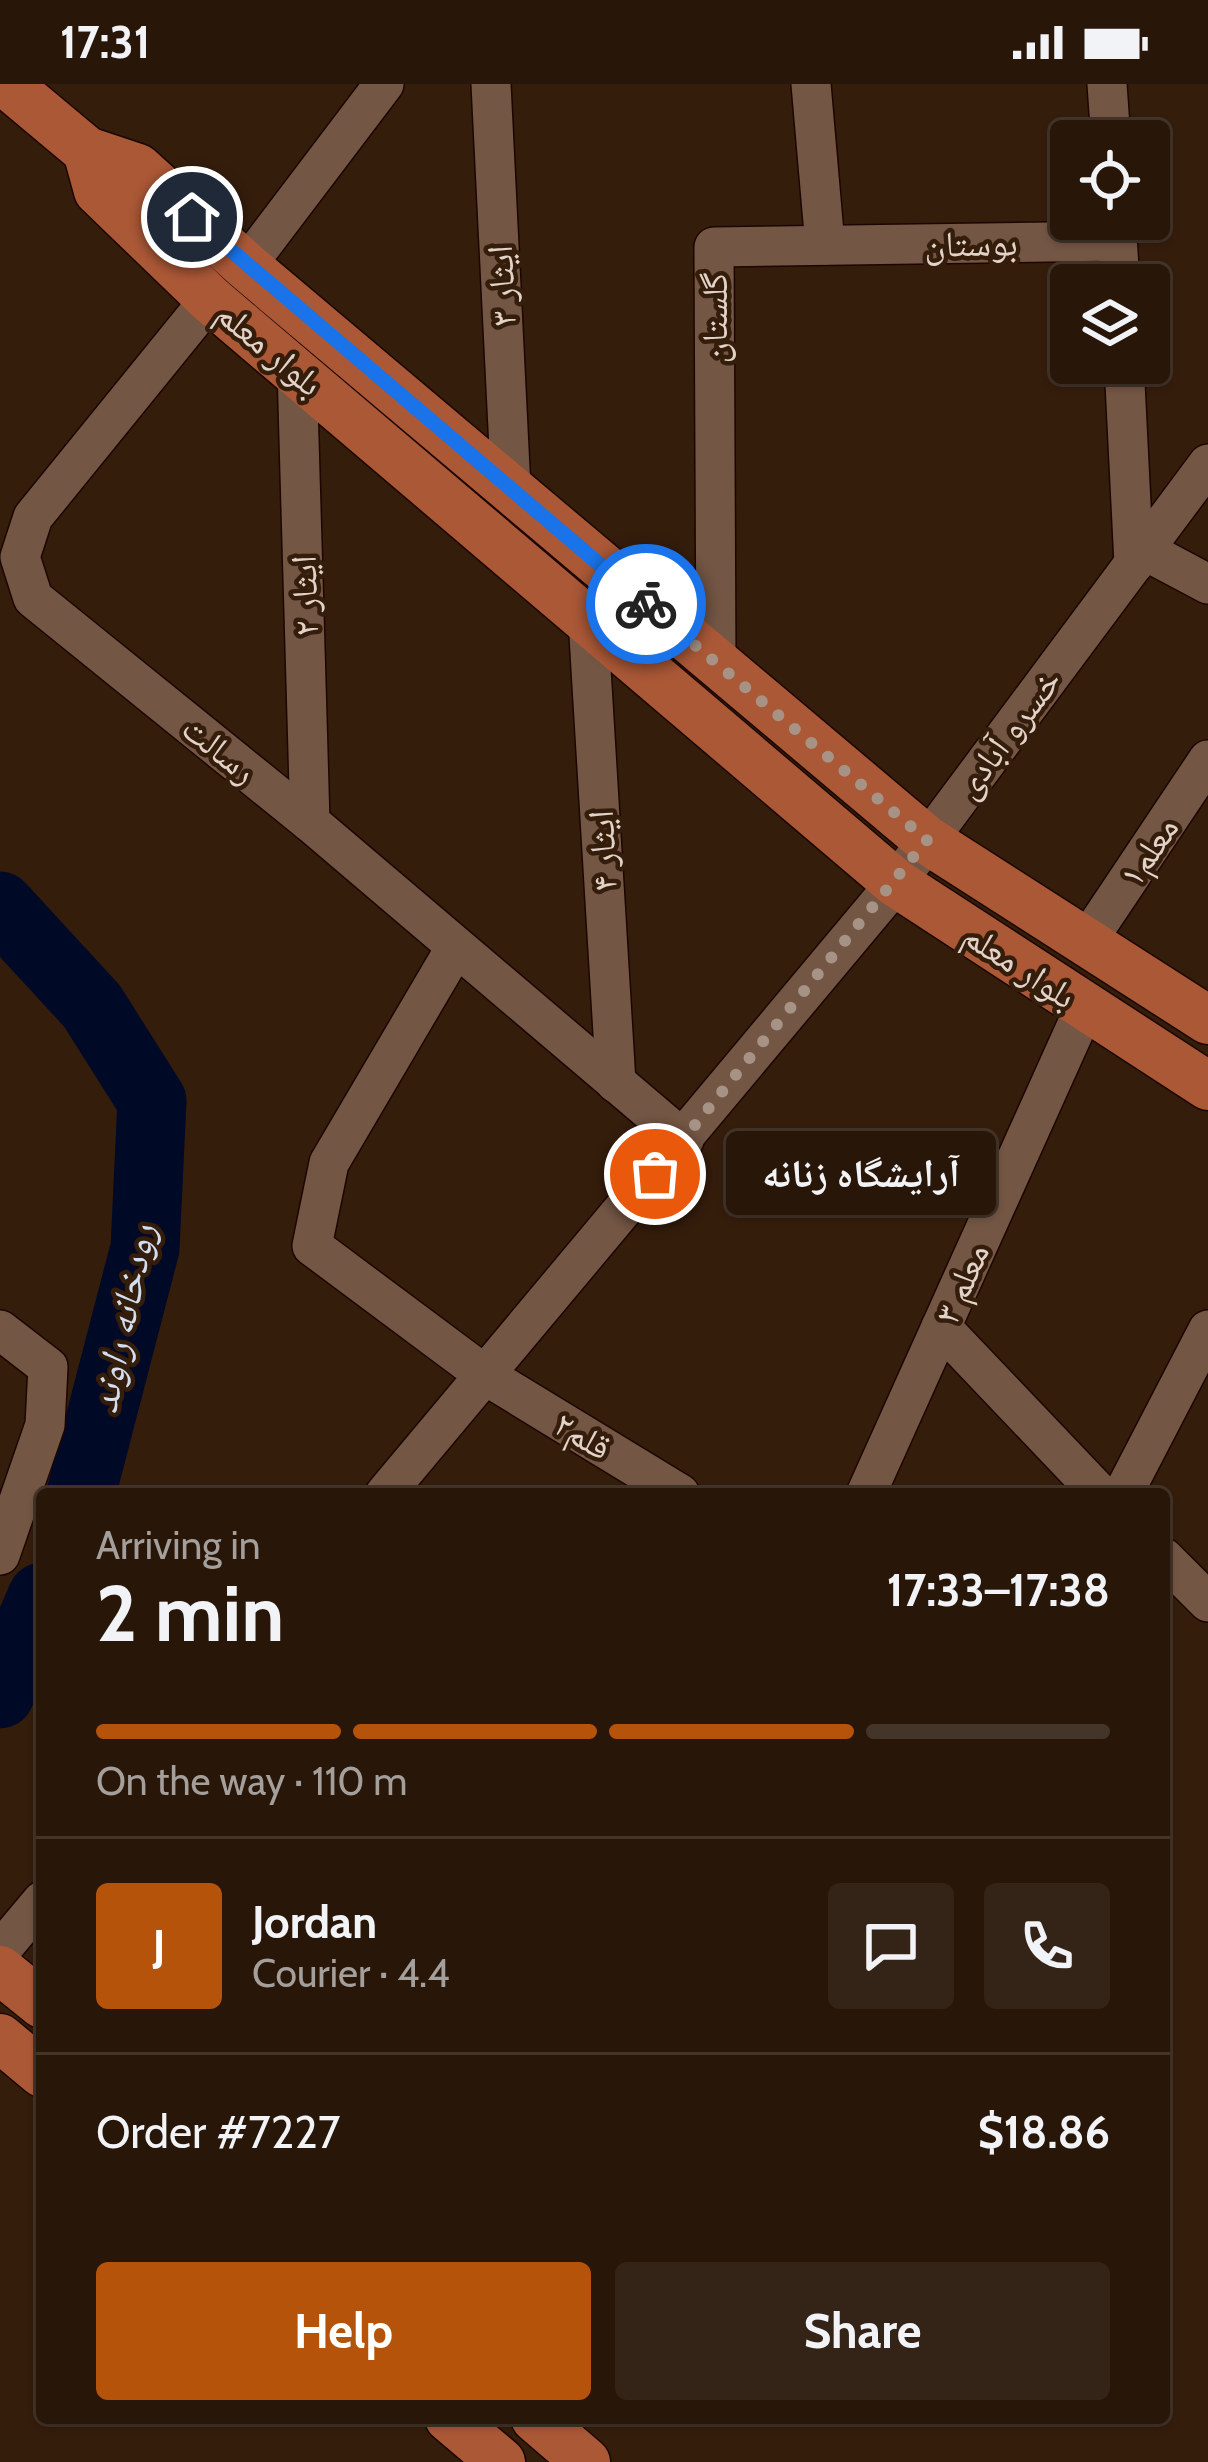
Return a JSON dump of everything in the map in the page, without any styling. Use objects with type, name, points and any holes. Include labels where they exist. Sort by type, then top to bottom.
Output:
[{"type":"main road","points":[[7,84],[87,151]]},
{"type":"main road","name":"بلوار معلم","points":[[87,151],[138,168],[246,266],[927,840],[1207,1015]]},
{"type":"main road","name":"بلوار معلم","points":[[87,151],[98,191],[210,299],[896,883],[1208,1086]]},
{"type":"main road","points":[[0,1970],[36,1999]]},
{"type":"main road","points":[[0,2038],[36,2068]]},
{"type":"main road","points":[[456,2424],[501,2462]]},
{"type":"main road","points":[[544,2424],[586,2462]]},
{"type":"street","points":[[246,266],[384,84]]},
{"type":"street","name":"ایثار ۳","points":[[490,84],[511,489]]},
{"type":"street","points":[[811,84],[825,245]]},
{"type":"street","points":[[1108,84],[1110,120]]},
{"type":"street","name":"بوستان","points":[[825,245],[1050,233]]},
{"type":"street","name":"گلستان","points":[[716,663],[714,247],[825,245]]},
{"type":"street","name":"رسالت","points":[[210,299],[33,517],[20,557],[33,598],[310,822],[684,1140]]},
{"type":"street","name":"ایثار ۲","points":[[297,369],[310,822]]},
{"type":"street","points":[[1126,384],[1139,557],[1208,584]]},
{"type":"street","name":"خسرو آبادی","points":[[390,1488],[896,883],[1208,464]]},
{"type":"street","name":"ایثار ۴","points":[[588,619],[616,1083]]},
{"type":"street","name":"معلم۱","points":[[1087,941],[1208,760]]},
{"type":"street","name":"قلم۲","points":[[456,946],[329,1163],[312,1246],[485,1376],[670,1488]]},
{"type":"street","name":"معلم ۳","points":[[869,1488],[1085,1007]]},
{"type":"street","points":[[941,1327],[1094,1488]]},
{"type":"street","points":[[0,1330],[48,1366],[45,1425],[0,1556]]},
{"type":"street","points":[[1126,1488],[1208,1330]]},
{"type":"street","points":[[1170,1564],[1208,1603]]},
{"type":"street","points":[[0,1951],[36,1908]]},
{"type":"waterway","name":"رودخانه راوند","points":[[0,906],[92,1006],[152,1101],[145,1248],[83,1488]]},
{"type":"waterway","name":"رودخانه راوند","points":[[0,1694],[36,1611]]},
{"type":"way so far","points":[[646,604],[927,840],[655,1174]]},
{"type":"place","name":"آرایشگاه زنانه","points":[[655,1174]]},
{"type":"route","points":[[192,217],[646,604]]}]
